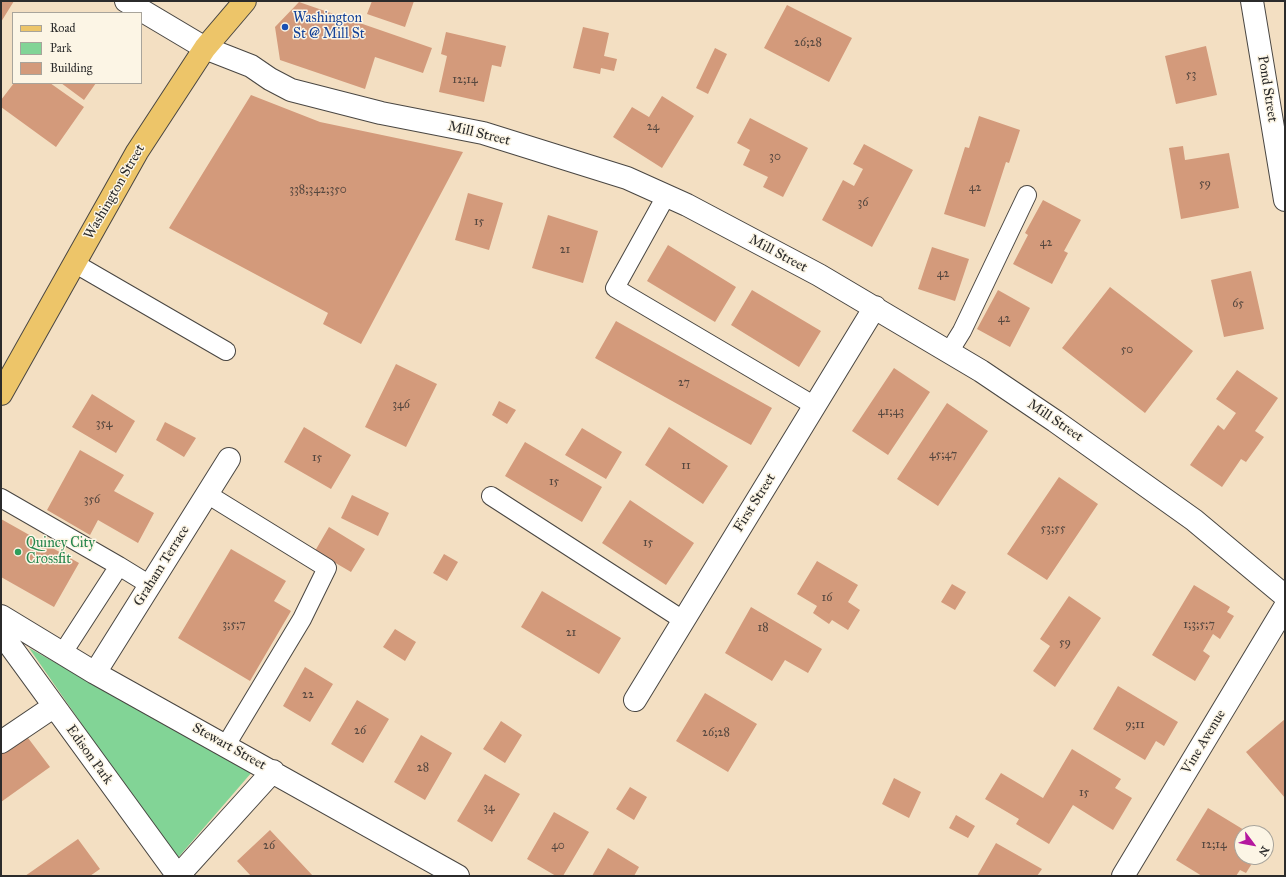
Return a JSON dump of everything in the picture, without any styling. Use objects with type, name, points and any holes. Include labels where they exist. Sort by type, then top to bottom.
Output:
[{"type":"main road","name":"Washington Street","points":[[1,394],[137,152],[205,48],[245,1]]},
{"type":"street","name":"Mill Street","points":[[126,1],[205,48],[251,66],[270,79],[292,90],[381,113],[483,133],[627,178],[666,196],[819,275],[981,371],[1126,470],[1194,520],[1285,596]]},
{"type":"street","name":"Pond Street","points":[[1252,1],[1285,200]]},
{"type":"street","name":"First Street","points":[[635,700],[875,307]]},
{"type":"street","name":"Graham Terrace","points":[[95,673],[229,459]]},
{"type":"street","name":"Vine Avenue","points":[[1123,876],[1285,607]]},
{"type":"street","name":"Stewart Street","points":[[1,616],[95,673],[273,771],[458,876]]},
{"type":"street","name":"Edison Park","points":[[1,633],[53,707],[178,876]]},
{"type":"street","points":[[1,742],[53,707]]},
{"type":"street","points":[[178,876],[273,771]]},
{"type":"lane","points":[[949,352],[962,331],[1027,195]]},
{"type":"lane","points":[[666,196],[615,288],[815,406]]},
{"type":"lane","points":[[74,263],[226,351]]},
{"type":"lane","points":[[207,494],[327,568],[302,619],[226,745]]},
{"type":"lane","points":[[492,496],[683,620]]},
{"type":"lane","points":[[1,498],[150,585]]},
{"type":"lane","points":[[62,654],[119,566]]},
{"type":"green space","points":[[29,648],[252,772],[176,860]]},
{"type":"building","points":[[1,1],[14,1],[1,22]]},
{"type":"building","points":[[372,1],[414,1],[405,27],[367,14]]},
{"type":"building","points":[[299,2],[432,48],[423,73],[375,57],[365,89],[280,60],[275,27]]},
{"type":"building","points":[[787,5],[852,38],[829,82],[764,48]]},
{"type":"building","points":[[583,27],[609,33],[604,56],[617,59],[614,71],[601,68],[600,74],[573,68]]},
{"type":"building","points":[[446,32],[506,46],[501,67],[492,65],[484,102],[439,92],[447,56],[441,54]]},
{"type":"building","points":[[1206,46],[1217,95],[1176,104],[1165,56]]},
{"type":"building","points":[[715,48],[727,54],[708,94],[696,88]]},
{"type":"building","points":[[13,84],[51,84],[84,107],[56,147],[1,107],[1,100]]},
{"type":"building","points":[[62,84],[95,84],[84,100]]},
{"type":"building","points":[[251,95],[320,122],[463,152],[361,344],[323,324],[328,313],[169,228]]},
{"type":"building","points":[[662,96],[694,116],[662,168],[613,137],[632,107],[649,117]]},
{"type":"building","points":[[979,116],[1020,130],[1009,163],[1006,162],[985,227],[944,214],[965,147],[969,148]]},
{"type":"building","points":[[750,118],[808,148],[783,197],[763,187],[768,177],[743,165],[750,150],[737,143]]},
{"type":"building","points":[[864,144],[913,170],[872,247],[822,220],[843,180],[854,186],[863,169],[853,164]]},
{"type":"building","points":[[1183,146],[1185,160],[1229,153],[1239,208],[1181,219],[1169,148]]},
{"type":"building","points":[[468,193],[503,203],[489,250],[455,240]]},
{"type":"building","points":[[1043,200],[1081,220],[1064,251],[1068,253],[1052,284],[1013,264],[1028,235],[1025,233]]},
{"type":"building","points":[[548,215],[598,231],[583,283],[532,268]]},
{"type":"building","points":[[668,245],[736,287],[715,322],[647,281]]},
{"type":"building","points":[[932,247],[969,259],[955,301],[918,289]]},
{"type":"building","points":[[1251,271],[1264,329],[1224,337],[1211,280]]},
{"type":"building","points":[[1110,287],[1193,351],[1145,413],[1062,348]]},
{"type":"building","points":[[752,290],[821,331],[799,367],[731,325]]},
{"type":"building","points":[[998,290],[1030,308],[1010,347],[977,329]]},
{"type":"building","points":[[616,321],[772,408],[751,445],[595,358]]},
{"type":"building","points":[[396,364],[437,384],[406,447],[365,427]]},
{"type":"building","points":[[894,368],[930,392],[888,455],[852,431]]},
{"type":"building","points":[[1237,370],[1278,398],[1255,431],[1264,437],[1246,462],[1241,459],[1222,487],[1190,465],[1218,425],[1224,430],[1236,413],[1216,399]]},
{"type":"building","points":[[92,394],[135,421],[116,453],[72,427]]},
{"type":"building","points":[[499,401],[516,410],[507,424],[492,415]]},
{"type":"building","points":[[947,403],[988,431],[938,506],[897,479]]},
{"type":"building","points":[[165,422],[196,438],[184,457],[156,440]]},
{"type":"building","points":[[304,427],[351,455],[331,489],[284,462]]},
{"type":"building","points":[[669,427],[728,466],[703,504],[645,465]]},
{"type":"building","points":[[582,428],[622,452],[606,479],[565,455]]},
{"type":"building","points":[[525,442],[602,487],[582,522],[505,476]]},
{"type":"building","points":[[80,450],[124,475],[114,491],[154,513],[138,543],[98,520],[90,535],[47,510]]},
{"type":"building","points":[[1059,477],[1098,504],[1047,580],[1007,554]]},
{"type":"building","points":[[352,495],[389,513],[378,536],[341,518]]},
{"type":"building","points":[[630,500],[694,543],[666,585],[602,543]]},
{"type":"building","points":[[1,519],[79,563],[54,607],[1,577]]},
{"type":"building","points":[[329,527],[365,549],[351,572],[315,551]]},
{"type":"building","points":[[231,549],[286,581],[274,601],[291,611],[250,681],[178,638]]},
{"type":"building","points":[[444,554],[458,562],[447,581],[433,573]]},
{"type":"building","points":[[817,561],[858,585],[848,602],[860,610],[848,630],[832,620],[829,624],[813,613],[817,606],[797,594]]},
{"type":"building","points":[[952,584],[966,592],[955,610],[941,602]]},
{"type":"building","points":[[1194,585],[1230,607],[1227,612],[1234,616],[1220,639],[1213,634],[1203,651],[1210,656],[1195,681],[1152,655]]},
{"type":"building","points":[[542,591],[621,638],[599,674],[521,627]]},
{"type":"building","points":[[1069,596],[1101,618],[1055,687],[1033,671],[1050,646],[1040,639]]},
{"type":"building","points":[[751,607],[822,649],[808,673],[785,660],[772,681],[725,653]]},
{"type":"building","points":[[395,629],[416,642],[405,661],[383,647]]},
{"type":"building","points":[[305,667],[333,684],[310,722],[283,706]]},
{"type":"building","points":[[1118,686],[1178,722],[1164,746],[1156,741],[1145,760],[1093,729]]},
{"type":"building","points":[[705,693],[757,724],[728,772],[676,741]]},
{"type":"building","points":[[357,700],[389,719],[363,763],[331,744]]},
{"type":"building","points":[[1285,719],[1285,798],[1246,752]]},
{"type":"building","points":[[501,721],[522,735],[505,763],[483,749]]},
{"type":"building","points":[[25,734],[50,767],[1,802],[1,750]]},
{"type":"building","points":[[421,735],[452,753],[425,800],[394,782]]},
{"type":"building","points":[[1072,749],[1121,779],[1115,788],[1132,798],[1113,830],[1073,805],[1049,844],[1016,824],[1019,819],[985,799],[1001,773],[1043,798]]},
{"type":"building","points":[[485,774],[520,794],[492,842],[457,821]]},
{"type":"building","points":[[894,778],[921,792],[909,818],[882,804]]},
{"type":"building","points":[[630,787],[647,797],[634,820],[616,809]]},
{"type":"building","points":[[1208,808],[1236,825],[1234,825],[1234,865],[1251,865],[1246,873],[1240,870],[1236,876],[1202,876],[1176,860]]},
{"type":"building","points":[[554,812],[589,832],[563,876],[556,876],[527,859]]},
{"type":"building","points":[[956,815],[975,826],[968,838],[949,828]]},
{"type":"building","points":[[270,830],[313,876],[251,876],[237,861]]},
{"type":"building","points":[[78,839],[100,869],[90,876],[25,876]]},
{"type":"building","points":[[996,843],[1042,869],[1037,876],[977,876]]},
{"type":"building","points":[[608,848],[639,867],[634,876],[592,876]]},
{"type":"place","name":"Washington St @ Mill St","points":[[285,27]]},
{"type":"place","name":"Quincy City Crossfit","points":[[18,552]]}]
